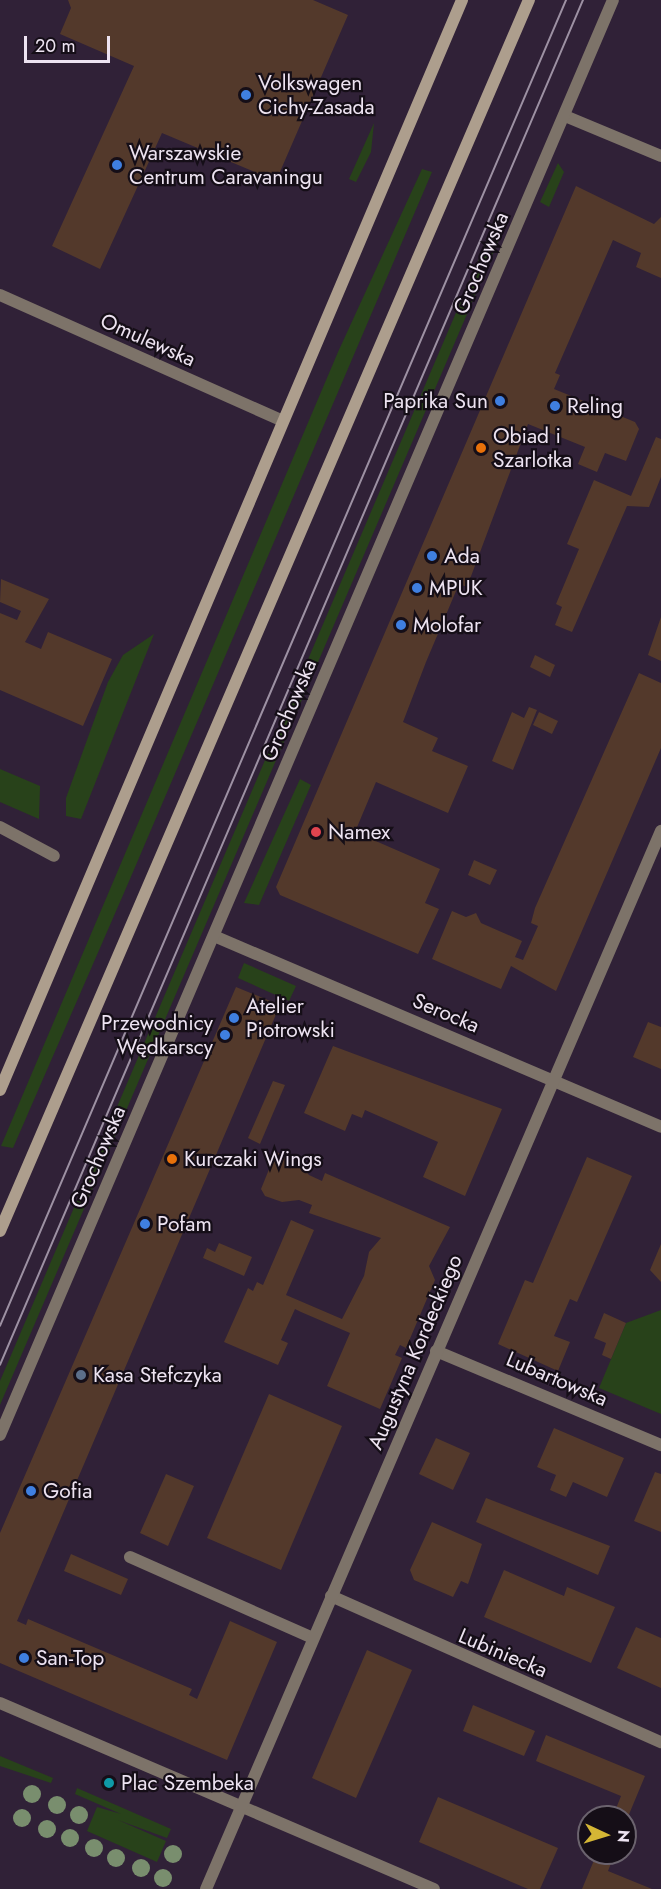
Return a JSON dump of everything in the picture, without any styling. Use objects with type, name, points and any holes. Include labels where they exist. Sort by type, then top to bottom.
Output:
[{"type":"main road","points":[[0,1090],[281,420],[462,0]]},
{"type":"main road","points":[[0,1231],[529,0]]},
{"type":"street","name":"Grochowska","points":[[0,1435],[613,0]]},
{"type":"street","points":[[565,116],[661,156]]},
{"type":"street","name":"Omulewska","points":[[0,295],[281,420]]},
{"type":"street","points":[[0,827],[54,856]]},
{"type":"street","name":"Augustyna Kordeckiego","points":[[206,1889],[552,1079],[661,831]]},
{"type":"street","name":"Serocka","points":[[214,936],[661,1127]]},
{"type":"street","name":"Lubartowska","points":[[436,1352],[661,1445]]},
{"type":"street","points":[[130,1557],[313,1638]]},
{"type":"street","name":"Lubiniecka","points":[[331,1596],[661,1742]]},
{"type":"street","points":[[0,1703],[434,1889]]},
{"type":"green space","points":[[374,123],[371,152],[356,182],[349,179]]},
{"type":"green space","points":[[558,163],[564,172],[549,207],[540,202]]},
{"type":"green space","points":[[422,169],[432,172],[130,879],[13,1148],[1,1146],[338,352]]},
{"type":"green space","points":[[493,226],[503,230],[0,1405],[0,1381]]},
{"type":"green space","points":[[154,634],[81,819],[66,816],[66,798],[108,682],[123,655]]},
{"type":"green space","points":[[0,769],[40,786],[39,819],[0,802]]},
{"type":"green space","points":[[300,779],[311,785],[259,905],[244,903]]},
{"type":"green space","points":[[244,963],[296,986],[289,1001],[238,978]]},
{"type":"green space","points":[[661,1310],[661,1414],[599,1388],[626,1323]]},
{"type":"green space","points":[[0,1756],[53,1778],[51,1783],[0,1766]]},
{"type":"green space","points":[[77,1788],[171,1829],[167,1838],[118,1820],[166,1841],[157,1862],[87,1831],[97,1807],[121,1814],[75,1794]]},
{"type":"building","points":[[68,0],[313,0],[348,15],[276,181],[162,133],[100,269],[52,246],[134,66],[60,34],[71,8]]},
{"type":"building","points":[[576,186],[654,224],[661,217],[661,278],[636,267],[641,253],[613,240],[555,373],[560,375],[554,389],[635,422],[639,429],[626,461],[605,453],[597,472],[578,464],[585,447],[528,424],[467,587],[459,584],[426,662],[403,722],[438,738],[432,751],[468,766],[448,813],[376,782],[355,832],[440,869],[425,903],[439,909],[418,954],[280,895],[276,887]]},
{"type":"building","points":[[656,437],[661,439],[661,477],[649,507],[627,506],[572,632],[555,625],[562,607],[556,604],[579,549],[567,544],[594,480],[631,496]]},
{"type":"building","points":[[1,579],[49,599],[25,642],[41,649],[48,632],[112,659],[83,726],[0,690],[0,613],[17,620],[21,611],[0,602]]},
{"type":"building","points":[[661,617],[661,661],[648,655]]},
{"type":"building","points":[[535,655],[555,665],[550,677],[530,667]]},
{"type":"building","points":[[639,673],[661,683],[661,748],[556,991],[511,966],[501,989],[432,959],[452,911],[466,917],[476,913],[481,923],[522,941],[515,957],[523,960],[538,926],[531,923],[535,908]]},
{"type":"building","points":[[529,707],[537,710],[513,770],[492,761],[512,712],[524,718]]},
{"type":"building","points":[[539,712],[558,721],[552,734],[533,725]]},
{"type":"building","points":[[474,860],[497,870],[490,885],[468,875]]},
{"type":"building","points":[[236,987],[280,1005],[17,1621],[26,1625],[28,1619],[192,1689],[189,1695],[197,1699],[230,1621],[277,1642],[227,1760],[0,1663],[0,1533]]},
{"type":"building","points":[[648,1022],[661,1027],[661,1069],[633,1057]]},
{"type":"building","points":[[333,1046],[502,1109],[465,1196],[423,1177],[438,1142],[365,1110],[362,1118],[352,1114],[345,1131],[304,1113]]},
{"type":"building","points":[[273,1081],[285,1085],[260,1144],[248,1138]]},
{"type":"building","points":[[276,1152],[299,1162],[309,1175],[322,1181],[325,1173],[450,1227],[429,1266],[435,1280],[406,1348],[400,1345],[395,1355],[402,1358],[380,1409],[327,1386],[350,1333],[295,1309],[281,1340],[288,1343],[278,1365],[224,1342],[248,1288],[253,1291],[257,1282],[263,1285],[291,1220],[314,1230],[286,1295],[342,1319],[364,1276],[369,1252],[381,1238],[309,1213],[312,1205],[299,1200],[282,1202],[265,1196],[261,1189]]},
{"type":"building","points":[[587,1157],[632,1176],[577,1302],[570,1299],[554,1336],[570,1342],[558,1371],[498,1344],[525,1280],[533,1283]]},
{"type":"building","points":[[219,1243],[252,1257],[244,1276],[203,1258],[207,1248],[215,1252]]},
{"type":"building","points":[[661,1244],[661,1282],[650,1270]]},
{"type":"building","points":[[604,1313],[626,1323],[611,1359],[602,1355],[606,1343],[594,1338]]},
{"type":"building","points":[[269,1394],[342,1426],[281,1570],[207,1538]]},
{"type":"building","points":[[554,1428],[624,1458],[607,1497],[573,1482],[566,1497],[550,1490],[556,1475],[537,1467]]},
{"type":"building","points":[[436,1438],[470,1453],[453,1490],[419,1474]]},
{"type":"building","points":[[655,1472],[661,1474],[661,1532],[634,1521]]},
{"type":"building","points":[[166,1474],[194,1486],[168,1546],[140,1533]]},
{"type":"building","points":[[486,1498],[610,1546],[598,1575],[476,1522]]},
{"type":"building","points":[[432,1522],[482,1544],[468,1584],[461,1581],[453,1597],[414,1580],[410,1570]]},
{"type":"building","points":[[71,1554],[128,1579],[121,1595],[64,1571]]},
{"type":"building","points":[[504,1570],[564,1596],[567,1587],[615,1607],[591,1663],[484,1617]]},
{"type":"building","points":[[636,1627],[661,1638],[661,1688],[617,1668]]},
{"type":"building","points":[[367,1650],[412,1670],[356,1798],[312,1778]]},
{"type":"building","points":[[473,1705],[535,1731],[524,1756],[463,1731]]},
{"type":"building","points":[[546,1735],[645,1776],[633,1805],[617,1805],[621,1796],[536,1761]]},
{"type":"building","points":[[438,1797],[558,1848],[540,1889],[528,1889],[419,1842]]},
{"type":"building","points":[[592,1865],[610,1865],[608,1871],[652,1889],[582,1889]]},
{"type":"tram line","points":[[0,1326],[566,0]]},
{"type":"tram line","points":[[0,1365],[583,0]]},
{"type":"place","name":"Volkswagen Cichy-Zasada","points":[[246,95]]},
{"type":"place","name":"Warszawskie Centrum Caravaningu","points":[[117,165]]},
{"type":"place","name":"Paprika Sun","points":[[500,401]]},
{"type":"place","name":"Reling","points":[[555,406]]},
{"type":"place","name":"Obiad i Szarlotka","points":[[481,448]]},
{"type":"place","name":"Ada","points":[[432,556]]},
{"type":"place","name":"MPUK","points":[[417,588]]},
{"type":"place","name":"Molofar","points":[[401,625]]},
{"type":"place","name":"Namex","points":[[316,832]]},
{"type":"place","name":"Atelier Piotrowski","points":[[234,1018]]},
{"type":"place","name":"Przewodnicy Wędkarscy","points":[[225,1035]]},
{"type":"place","name":"Kurczaki Wings","points":[[172,1159]]},
{"type":"place","name":"Pofam","points":[[145,1224]]},
{"type":"place","name":"Kasa Stefczyka","points":[[81,1375]]},
{"type":"place","name":"Gofia","points":[[31,1491]]},
{"type":"place","name":"San-Top","points":[[24,1658]]},
{"type":"place","name":"Plac Szembeka","points":[[109,1783]]}]
